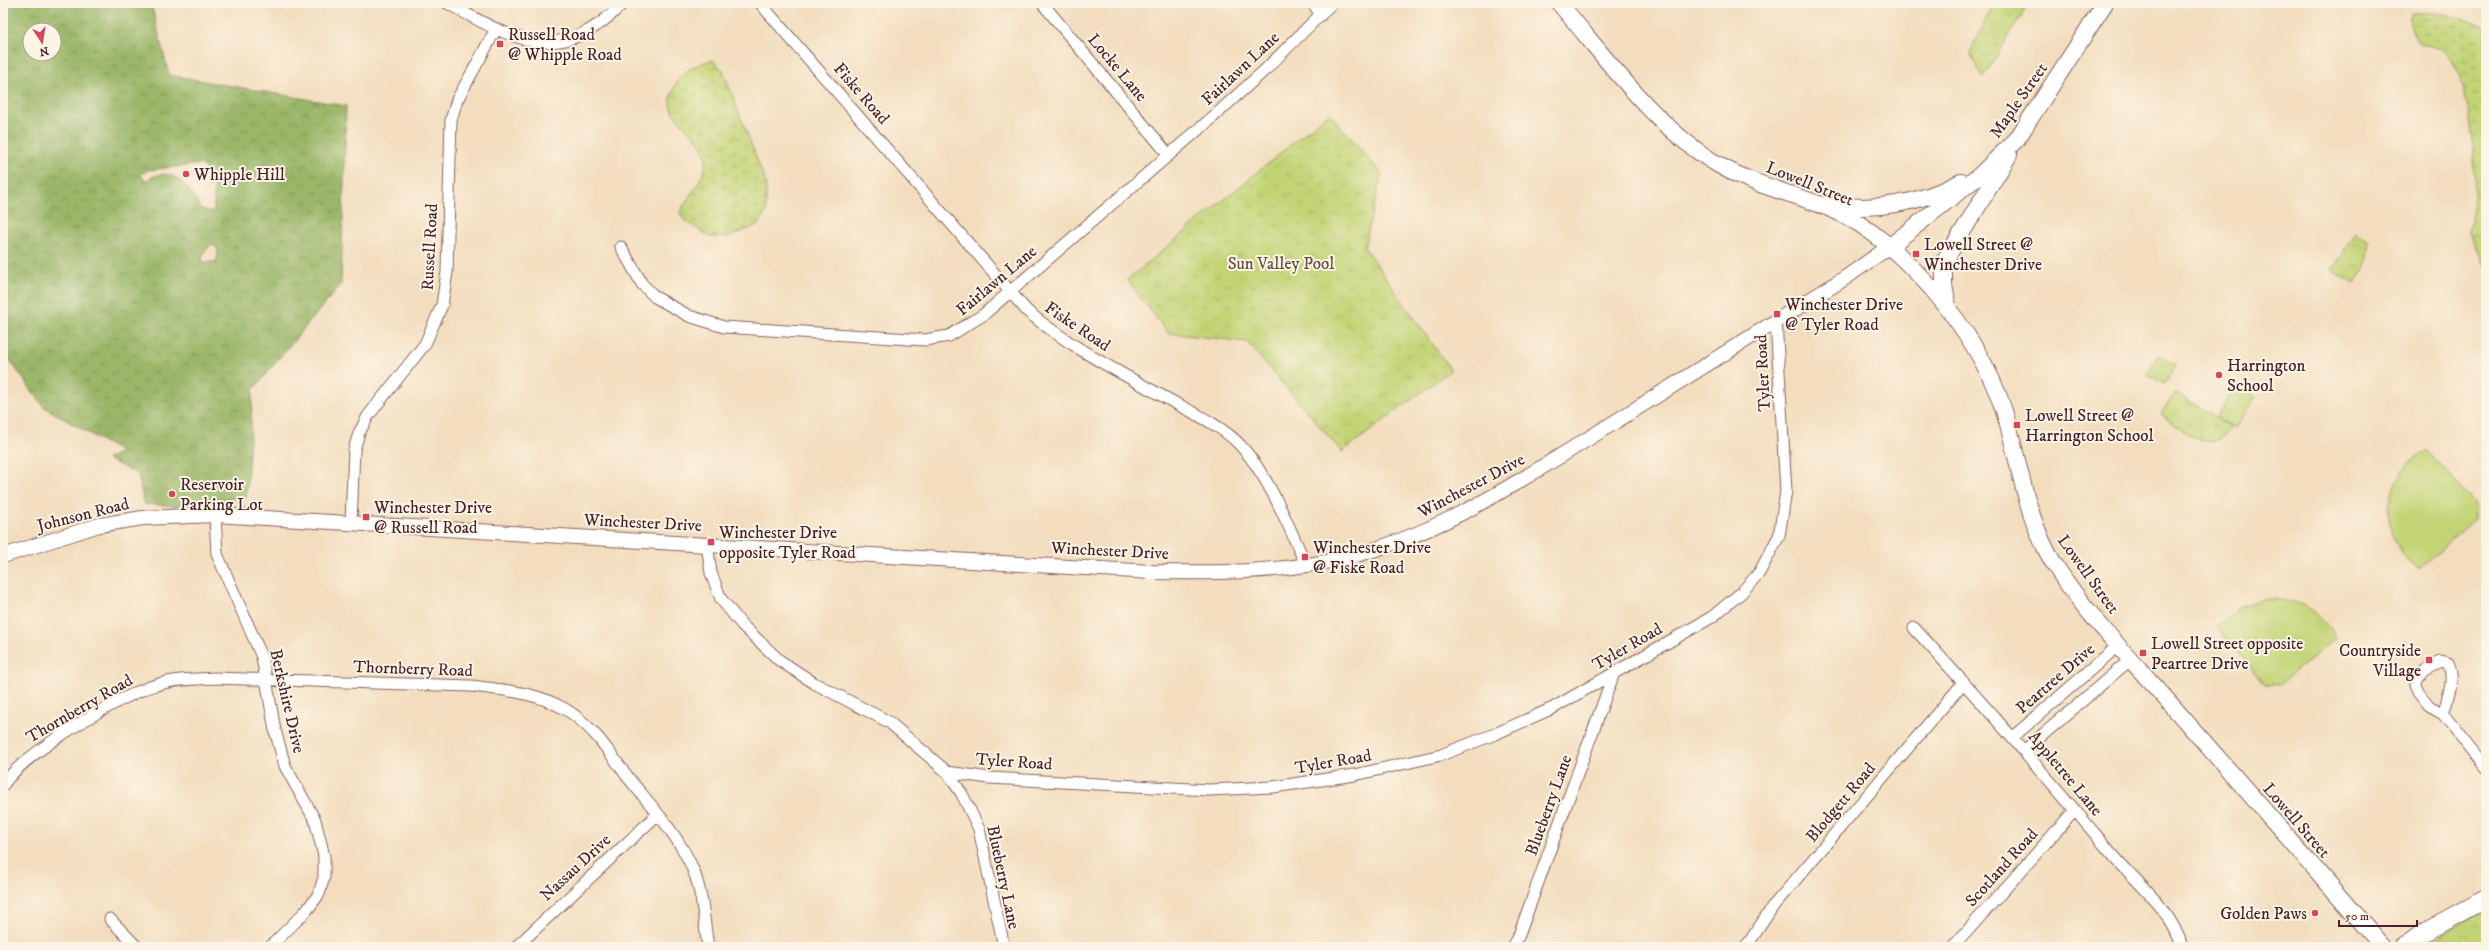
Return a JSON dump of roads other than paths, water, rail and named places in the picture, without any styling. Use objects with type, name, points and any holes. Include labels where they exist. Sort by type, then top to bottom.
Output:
[{"type":"main road","name":"Lowell Street","points":[[1558,3],[1649,107],[1674,132],[1698,152],[1726,169],[1779,191],[1837,212],[1869,231],[1921,277],[1949,310],[1980,356],[2000,401],[2026,500],[2041,540],[2062,575],[2131,659],[2383,947]]},
{"type":"main road","name":"Maple Street","points":[[1888,247],[1999,159],[2017,139],[2104,3]]},
{"type":"main road","points":[[1949,310],[1944,285],[1944,262],[1993,185],[2017,139]]},
{"type":"main road","points":[[1779,191],[1841,206],[1891,205],[1918,199],[1945,190],[1999,159]]},
{"type":"main road","points":[[2404,947],[2422,934],[2486,899]]},
{"type":"street","points":[[447,3],[496,29],[530,41],[561,42],[592,28],[623,3]]},
{"type":"street","name":"Fiske Road","points":[[760,3],[1027,311],[1054,334],[1086,354],[1201,417],[1239,444],[1252,459],[1306,565]]},
{"type":"street","name":"Locke Lane","points":[[1042,3],[1168,154]]},
{"type":"street","points":[[1313,3],[1321,15]]},
{"type":"street","name":"Fairlawn Lane","points":[[621,247],[642,284],[654,297],[699,320],[731,328],[916,340],[938,339],[954,334],[969,326],[1010,292],[1249,85],[1332,3]]},
{"type":"street","name":"Russell Road","points":[[351,523],[354,450],[359,432],[368,416],[425,344],[442,305],[447,272],[451,120],[457,100],[496,29]]},
{"type":"street","name":"Winchester Drive","points":[[245,516],[1151,572],[1236,572],[1306,565],[1340,559],[1440,525],[1553,460],[1846,278],[1888,247]]},
{"type":"street","name":"Tyler Road","points":[[947,772],[989,778],[1209,790],[1301,784],[1355,775],[1441,755],[1495,734],[1553,708],[1712,617],[1741,593],[1759,573],[1779,536],[1786,490],[1776,321]]},
{"type":"street","name":"Johnson Road","points":[[3,556],[99,525],[143,518],[215,515],[245,516]]},
{"type":"street","name":"Berkshire Drive","points":[[215,515],[217,554],[261,653],[275,730],[285,766],[317,825],[325,865],[323,884],[319,894],[307,910],[270,947]]},
{"type":"street","points":[[707,544],[711,573],[721,599],[742,625],[779,660],[814,682],[889,722],[947,772]]},
{"type":"street","name":"Appletree Lane","points":[[1914,628],[2013,737],[2169,919],[2178,933],[2182,947]]},
{"type":"street","name":"Peartree Drive","points":[[2013,737],[2119,645]]},
{"type":"street","name":"Peartree Drive","points":[[2024,750],[2131,659]]},
{"type":"street","name":"Blueberry Lane","points":[[1512,947],[1519,935],[1614,673]]},
{"type":"street","name":"Thornberry Road","points":[[3,785],[9,776],[30,756],[122,700],[155,685],[181,680],[214,678],[471,686],[509,690],[544,699],[565,709],[598,737],[658,814],[684,851],[694,873],[701,895],[708,947]]},
{"type":"street","name":"Blodgett Road","points":[[1746,947],[1774,905],[1964,682]]},
{"type":"street","points":[[2442,714],[2486,768]]},
{"type":"street","name":"Blueberry Lane","points":[[947,772],[962,794],[979,829],[1004,947]]},
{"type":"street","name":"Scotland Road","points":[[1953,947],[2075,810]]},
{"type":"street","name":"Nassau Drive","points":[[516,947],[658,814]]},
{"type":"street","points":[[110,919],[137,947]]},
{"type":"place","name":"Russell Road @ Whipple Road","points":[[500,44]]},
{"type":"place","name":"Whipple Hill","points":[[186,174]]},
{"type":"place","name":"Lowell Street @ Winchester Drive","points":[[1916,254]]},
{"type":"place","name":"Winchester Drive @ Tyler Road","points":[[1777,314]]},
{"type":"place","name":"Harrington School","points":[[2219,375]]},
{"type":"place","name":"Lowell Street @ Harrington School","points":[[2017,425]]},
{"type":"place","name":"Reservoir Parking Lot","points":[[172,494]]},
{"type":"place","name":"Winchester Drive @ Russell Road","points":[[366,517]]},
{"type":"place","name":"Winchester Drive opposite Tyler Road","points":[[711,542]]},
{"type":"place","name":"Winchester Drive @ Fiske Road","points":[[1305,557]]},
{"type":"place","name":"Lowell Street opposite Peartree Drive","points":[[2143,653]]},
{"type":"place","name":"Countryside Village","points":[[2429,660]]},
{"type":"place","name":"Golden Paws","points":[[2315,913]]},
{"type":"park label","name":"Sun Valley Pool","points":[[1281,263]]}]
